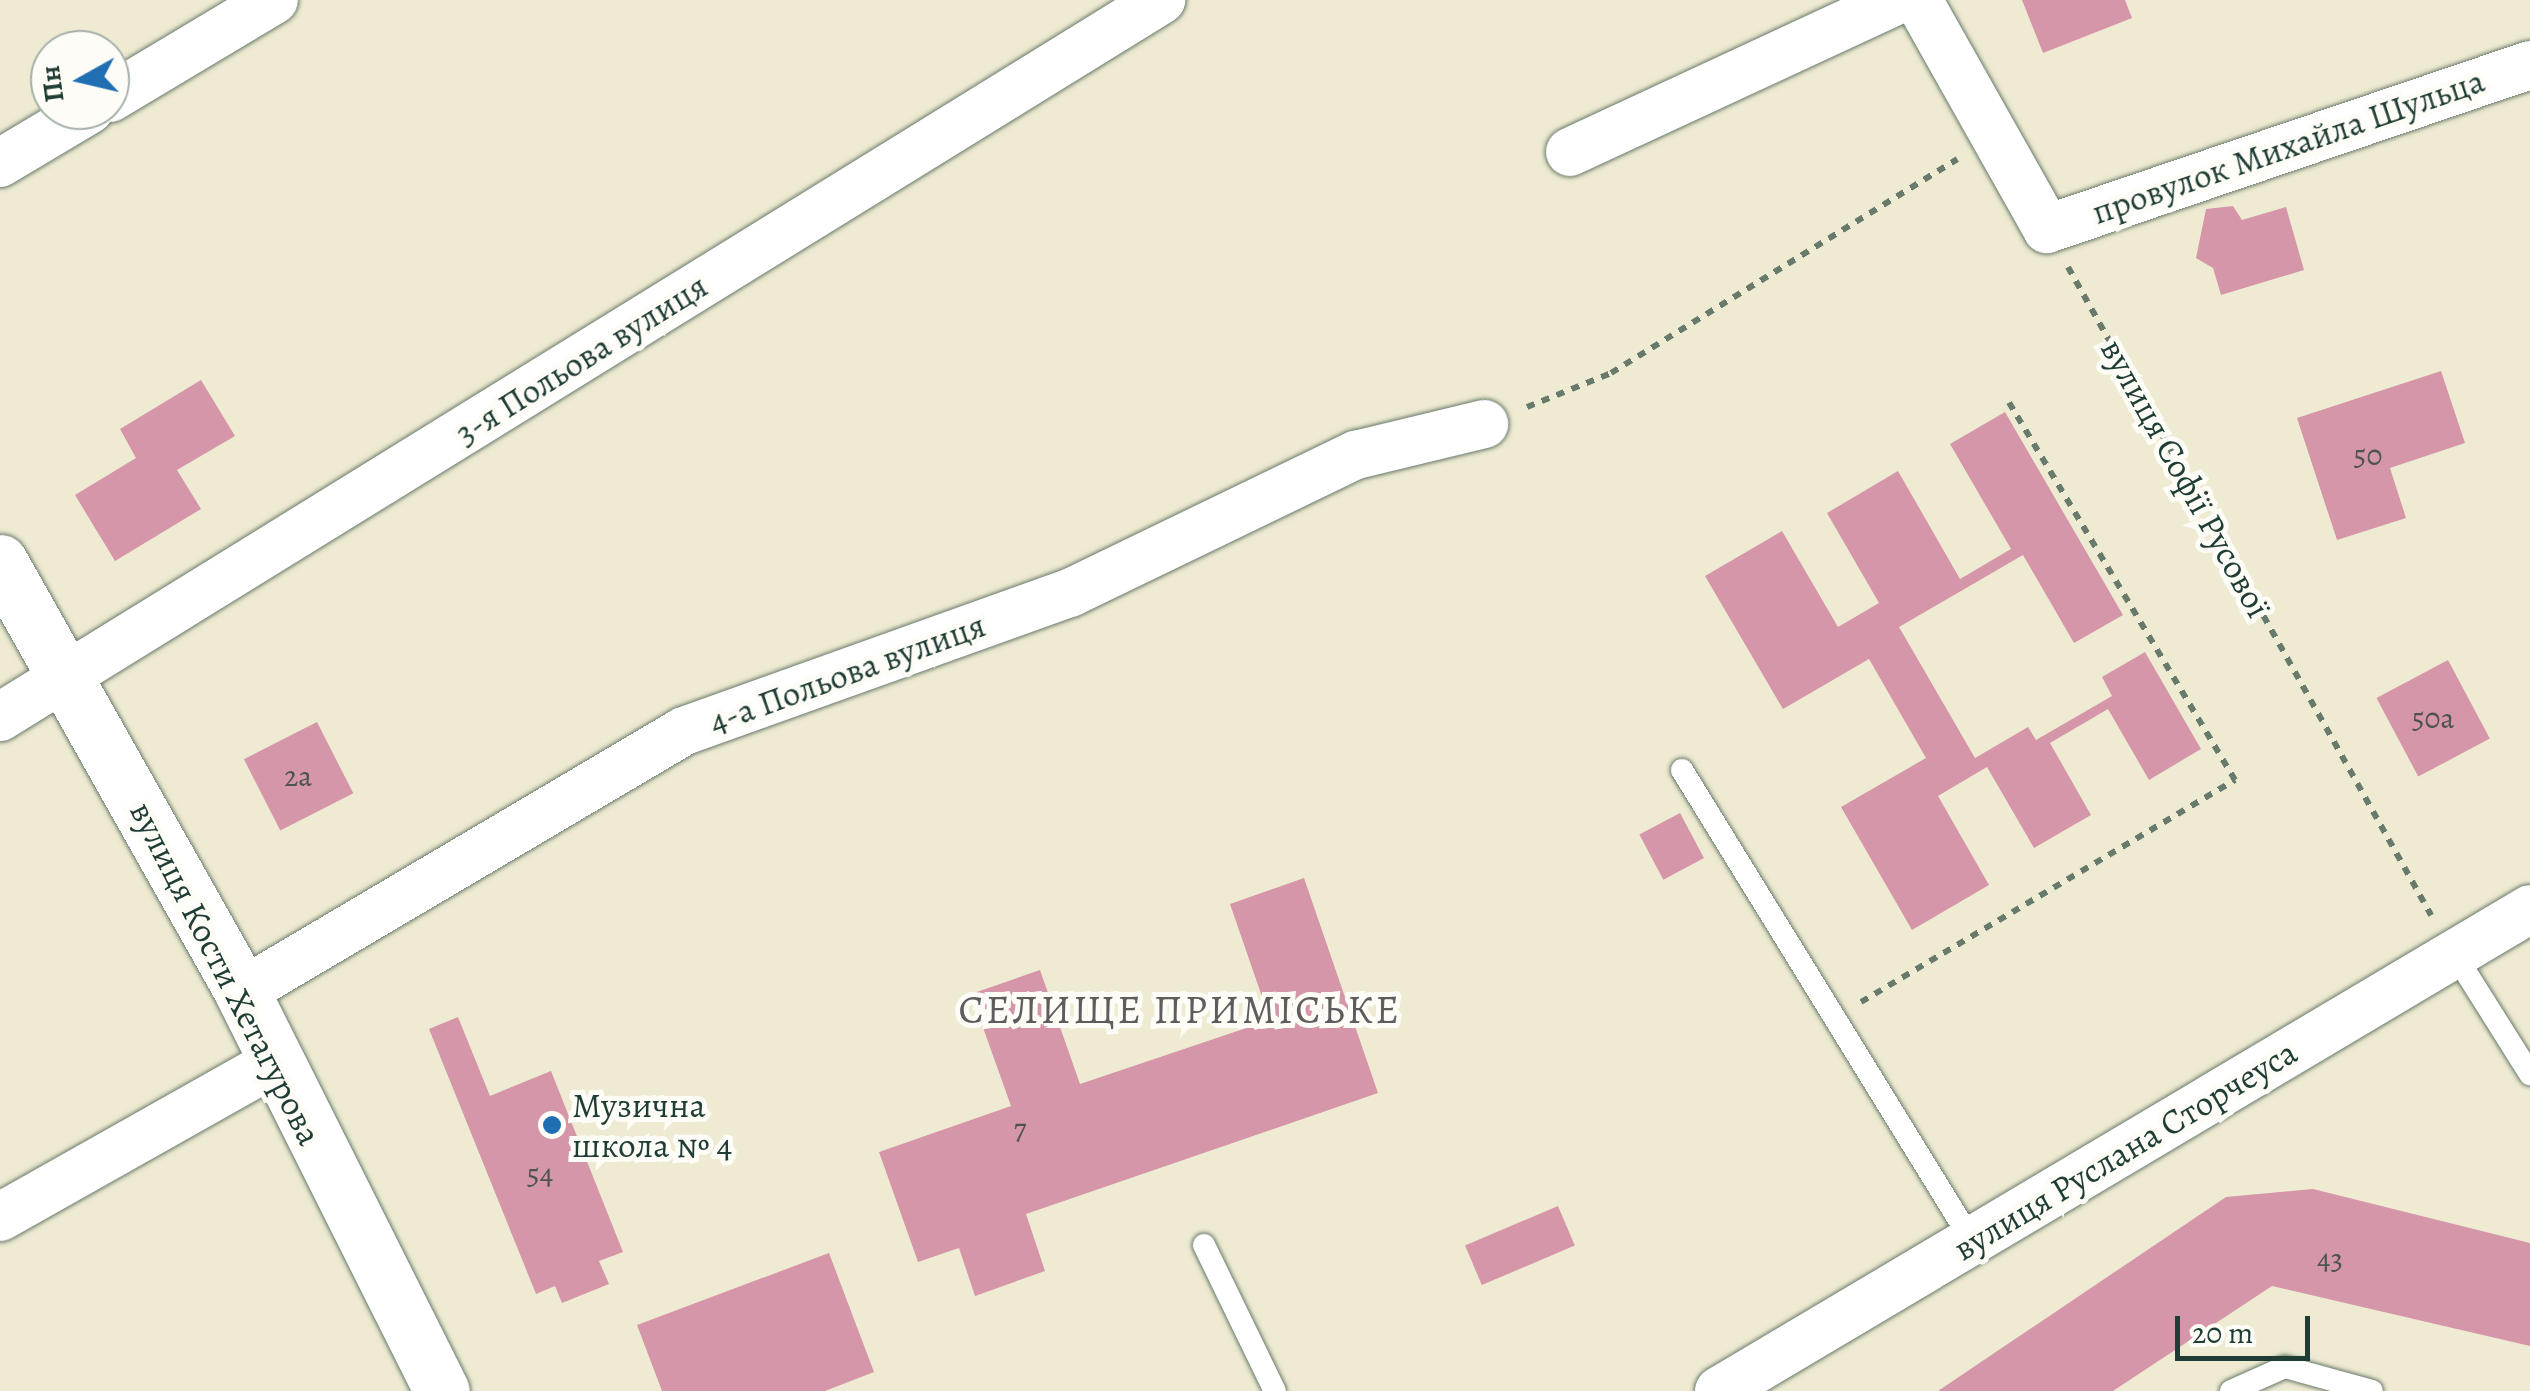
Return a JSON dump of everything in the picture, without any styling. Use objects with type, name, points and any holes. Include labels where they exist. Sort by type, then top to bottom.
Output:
[{"type":"street","points":[[130,86],[274,0]]},
{"type":"street","name":"3-я Польова вулиця","points":[[0,717],[1160,0]]},
{"type":"street","points":[[1570,152],[1897,0]]},
{"type":"street","points":[[1918,0],[2047,230]]},
{"type":"street","name":"провулок Михайла Шульца","points":[[2047,230],[2530,64]]},
{"type":"street","points":[[0,163],[55,130]]},
{"type":"street","name":"4-а Польова вулиця","points":[[242,992],[684,731],[1070,593],[1356,454],[1484,424]]},
{"type":"street","name":"вулиця Кости Хетагурова","points":[[0,562],[71,676],[242,992],[272,1064],[442,1391]]},
{"type":"street","name":"вулиця Руслана Сторчеуса","points":[[1719,1391],[2530,908]]},
{"type":"street","points":[[0,1217],[272,1064]]},
{"type":"lane","points":[[1682,770],[1972,1241]]},
{"type":"lane","points":[[2455,955],[2530,1074]]},
{"type":"lane","points":[[1204,1245],[1275,1391]]},
{"type":"lane","points":[[2231,1391],[2285,1367],[2372,1391]]},
{"type":"path","points":[[1484,424],[1610,373],[1994,136]]},
{"type":"path","name":"вулиця Софії Русової","points":[[2047,230],[2455,955]]},
{"type":"path","points":[[1834,1018],[2235,780],[2008,403]]},
{"type":"building","points":[[2022,0],[2125,0],[2132,18],[2043,53]]},
{"type":"building","points":[[2233,206],[2242,220],[2286,207],[2304,270],[2221,295],[2213,268],[2196,258],[2206,209]]},
{"type":"building","points":[[2441,371],[2465,443],[2390,468],[2406,518],[2337,540],[2297,418]]},
{"type":"building","points":[[201,380],[235,436],[177,470],[201,509],[115,561],[75,495],[136,458],[120,429]]},
{"type":"building","points":[[2005,412],[2123,615],[2074,643],[2023,555],[1899,627],[1975,758],[2028,727],[2036,740],[2112,696],[2102,677],[2145,652],[2201,749],[2149,780],[2108,709],[2050,743],[2091,815],[2034,848],[1987,767],[1938,796],[1989,885],[1912,930],[1841,807],[1926,758],[1869,659],[1783,709],[1705,576],[1782,531],[1838,627],[1879,603],[1827,513],[1898,471],[1960,579],[2011,549],[1950,444]]},
{"type":"building","points":[[2448,660],[2490,739],[2418,777],[2376,698]]},
{"type":"building","points":[[317,722],[353,793],[280,831],[244,759]]},
{"type":"building","points":[[1680,813],[1704,858],[1663,880],[1639,835]]},
{"type":"building","points":[[1304,878],[1378,1093],[1026,1214],[1045,1271],[975,1296],[959,1248],[918,1262],[879,1152],[1011,1106],[971,994],[1040,970],[1080,1084],[1270,1020],[1230,904]]},
{"type":"building","points":[[458,1017],[490,1096],[551,1071],[623,1252],[599,1261],[609,1284],[562,1303],[555,1286],[536,1294],[429,1029]]},
{"type":"building","points":[[2313,1189],[2530,1243],[2530,1346],[2272,1286],[2113,1391],[1938,1391],[2226,1197]]},
{"type":"building","points":[[1558,1206],[1575,1246],[1482,1285],[1465,1245]]},
{"type":"building","points":[[829,1253],[874,1372],[825,1391],[662,1391],[637,1325]]},
{"type":"place","name":"Музична школа № 4","points":[[552,1125]]},
{"type":"district","name":"СЕЛИЩЕ ПРИМІСЬКЕ","points":[[1180,1010]]}]
